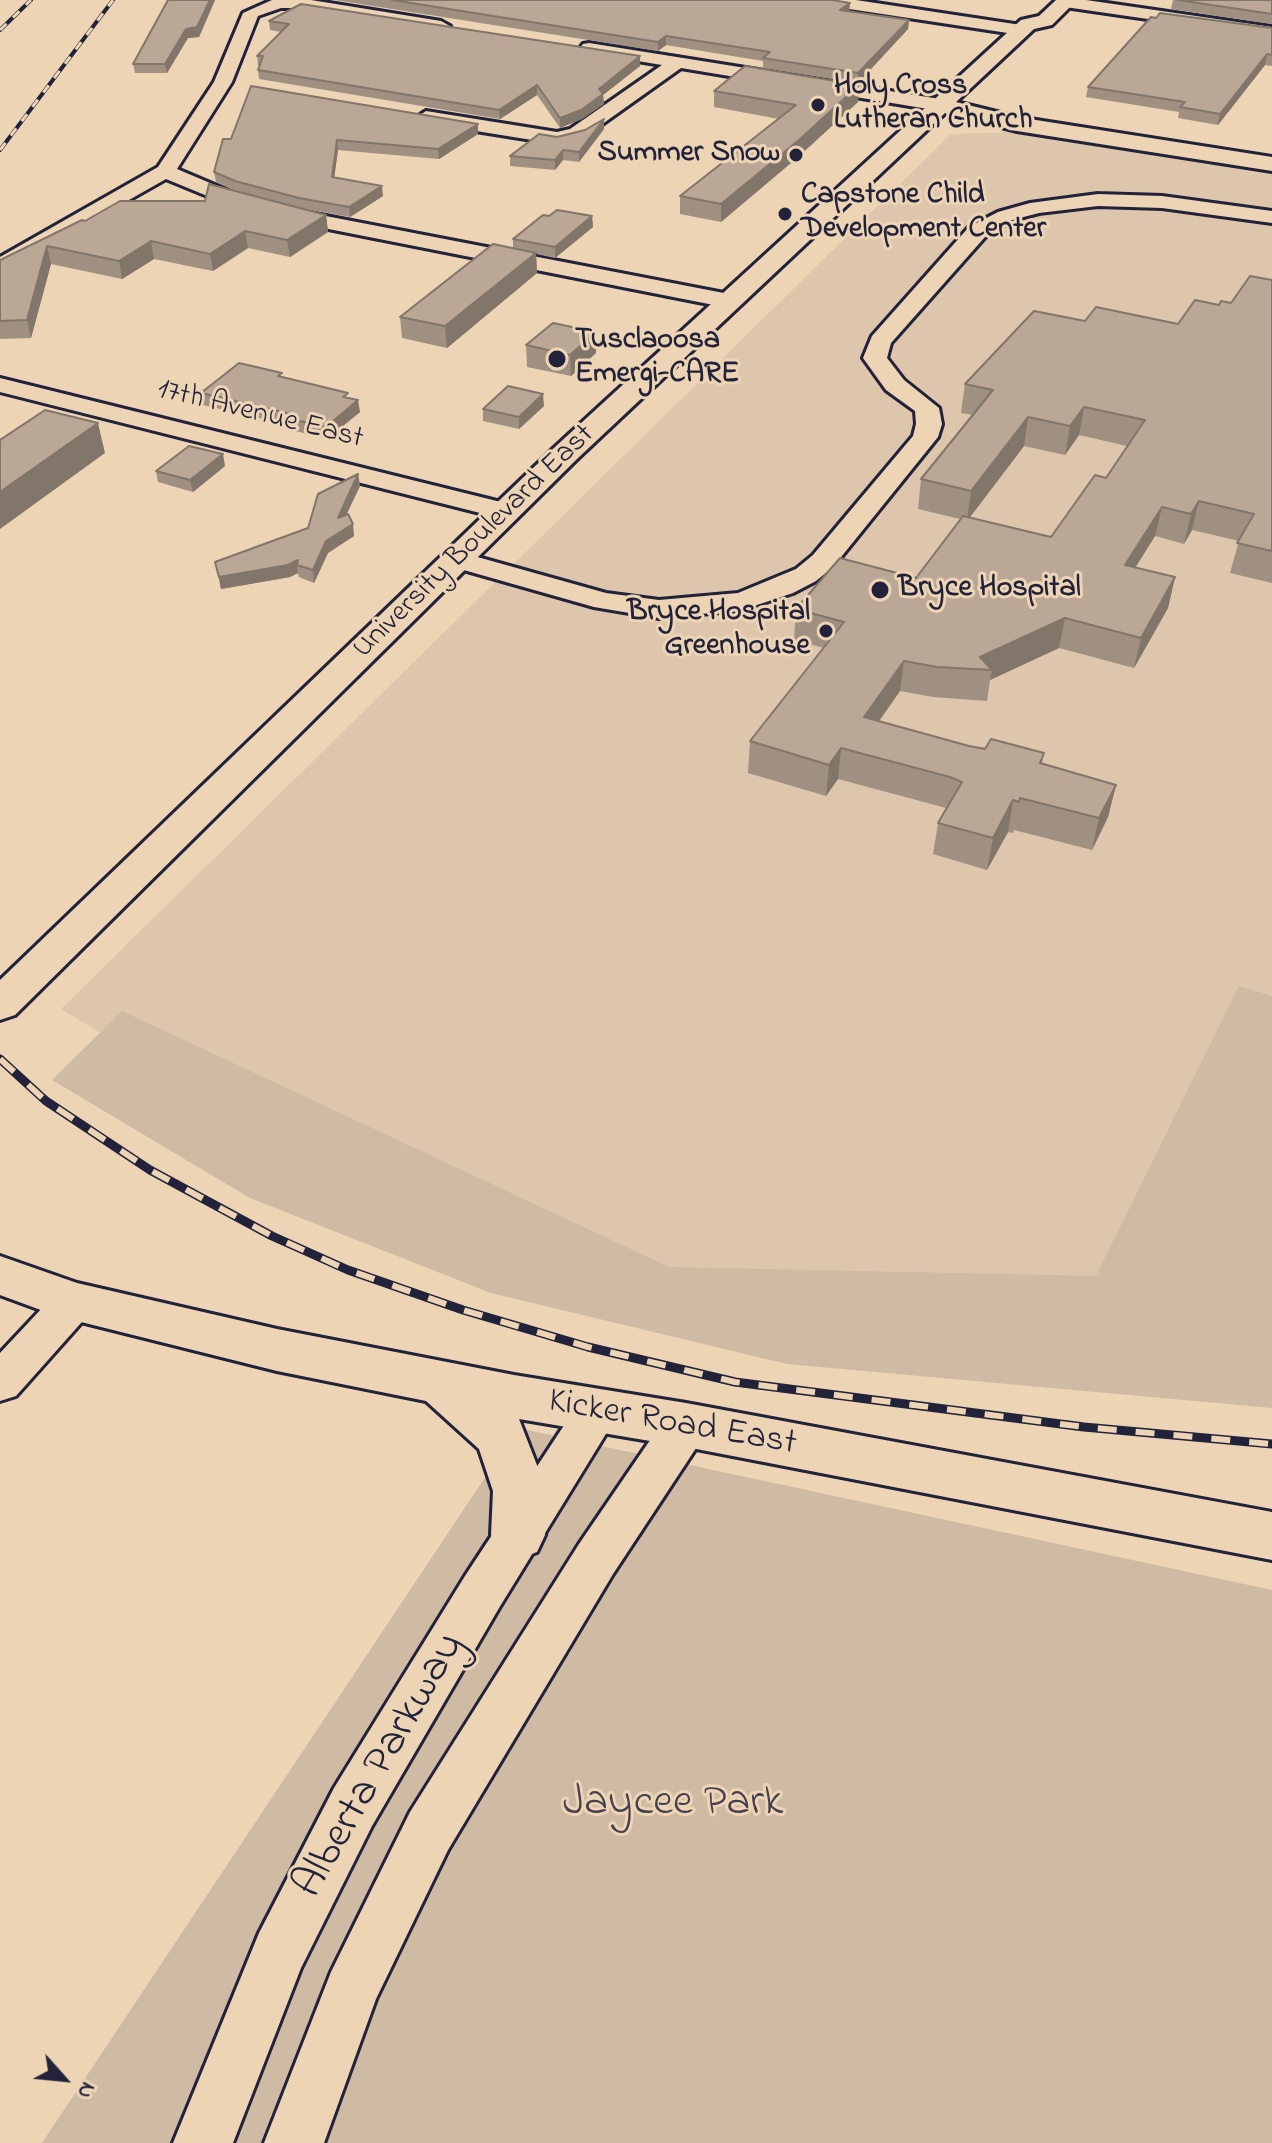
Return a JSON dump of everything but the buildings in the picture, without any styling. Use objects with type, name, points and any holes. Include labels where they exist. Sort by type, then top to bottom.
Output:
[{"type":"main road","name":"University Boulevard East","points":[[1024,27],[1021,17],[1039,0]]},
{"type":"main road","name":"University Boulevard East","points":[[0,1005],[504,511],[1024,27],[1045,21],[1066,1]]},
{"type":"main road","points":[[940,105],[980,102],[1272,147]]},
{"type":"main road","points":[[940,105],[1017,124],[1272,164]]},
{"type":"main road","points":[[903,140],[926,132],[968,125],[1017,124]]},
{"type":"main road","name":"Kicker Road East","points":[[0,1275],[74,1302],[277,1350],[1272,1536]]},
{"type":"main road","points":[[440,1382],[501,1436],[520,1491],[518,1535]]},
{"type":"street","points":[[823,0],[1024,27]]},
{"type":"street","points":[[1066,1],[1272,32]]},
{"type":"street","points":[[0,266],[165,171],[223,82],[246,19],[262,7],[279,3],[309,4],[457,28]]},
{"type":"street","points":[[575,46],[940,105]]},
{"type":"street","points":[[399,113],[536,136],[567,136],[590,126],[678,62]]},
{"type":"street","points":[[223,82],[248,86]]},
{"type":"street","points":[[165,171],[229,198],[298,217],[729,301]]},
{"type":"street","points":[[456,559],[604,601],[659,609],[742,601],[783,587],[806,575],[823,561],[925,437],[929,424],[927,408],[895,385],[875,358],[880,341],[977,232],[1005,216],[1037,207],[1098,200],[1162,202],[1272,217]]},
{"type":"street","name":"17th Avenue East","points":[[0,385],[504,511]]},
{"type":"street","points":[[0,1383],[74,1302]]},
{"type":"street","name":"Alberta Parkway","points":[[203,2143],[279,1953],[353,1807],[518,1535],[598,1411]]},
{"type":"street","name":"Alberta Parkway","points":[[294,2143],[351,1992],[429,1831],[596,1559],[686,1425]]},
{"type":"shaded area","name":"Bryce Hospital","points":[[1019,132],[1272,171],[1272,1355],[857,1346],[325,1167],[61,1009],[951,134]]},
{"type":"green space","points":[[1239,986],[1272,996],[1272,1408],[787,1364],[491,1293],[250,1198],[52,1080],[122,1011],[669,1267],[1096,1276]]},
{"type":"green space","name":"Jaycee Park","points":[[518,1428],[1272,1590],[1272,2143],[42,2143]]},
{"type":"railway","points":[[0,30],[31,0]]},
{"type":"railway","points":[[0,150],[113,0]]},
{"type":"railway","points":[[0,1059],[46,1101],[150,1170],[272,1236],[348,1270],[463,1310],[588,1347],[735,1382],[1084,1427],[1272,1444]]},
{"type":"place","name":"Holy Cross Lutheran Church","points":[[818,105]]},
{"type":"place","name":"Summer Snow","points":[[796,155]]},
{"type":"place","name":"Capstone Child Development Center","points":[[785,214]]},
{"type":"place","name":"Tusclaoosa Emergi-CARE","points":[[557,359]]},
{"type":"place","name":"Bryce Hospital","points":[[880,590]]},
{"type":"place","name":"Bryce Hospital Greenhouse","points":[[826,631]]}]
